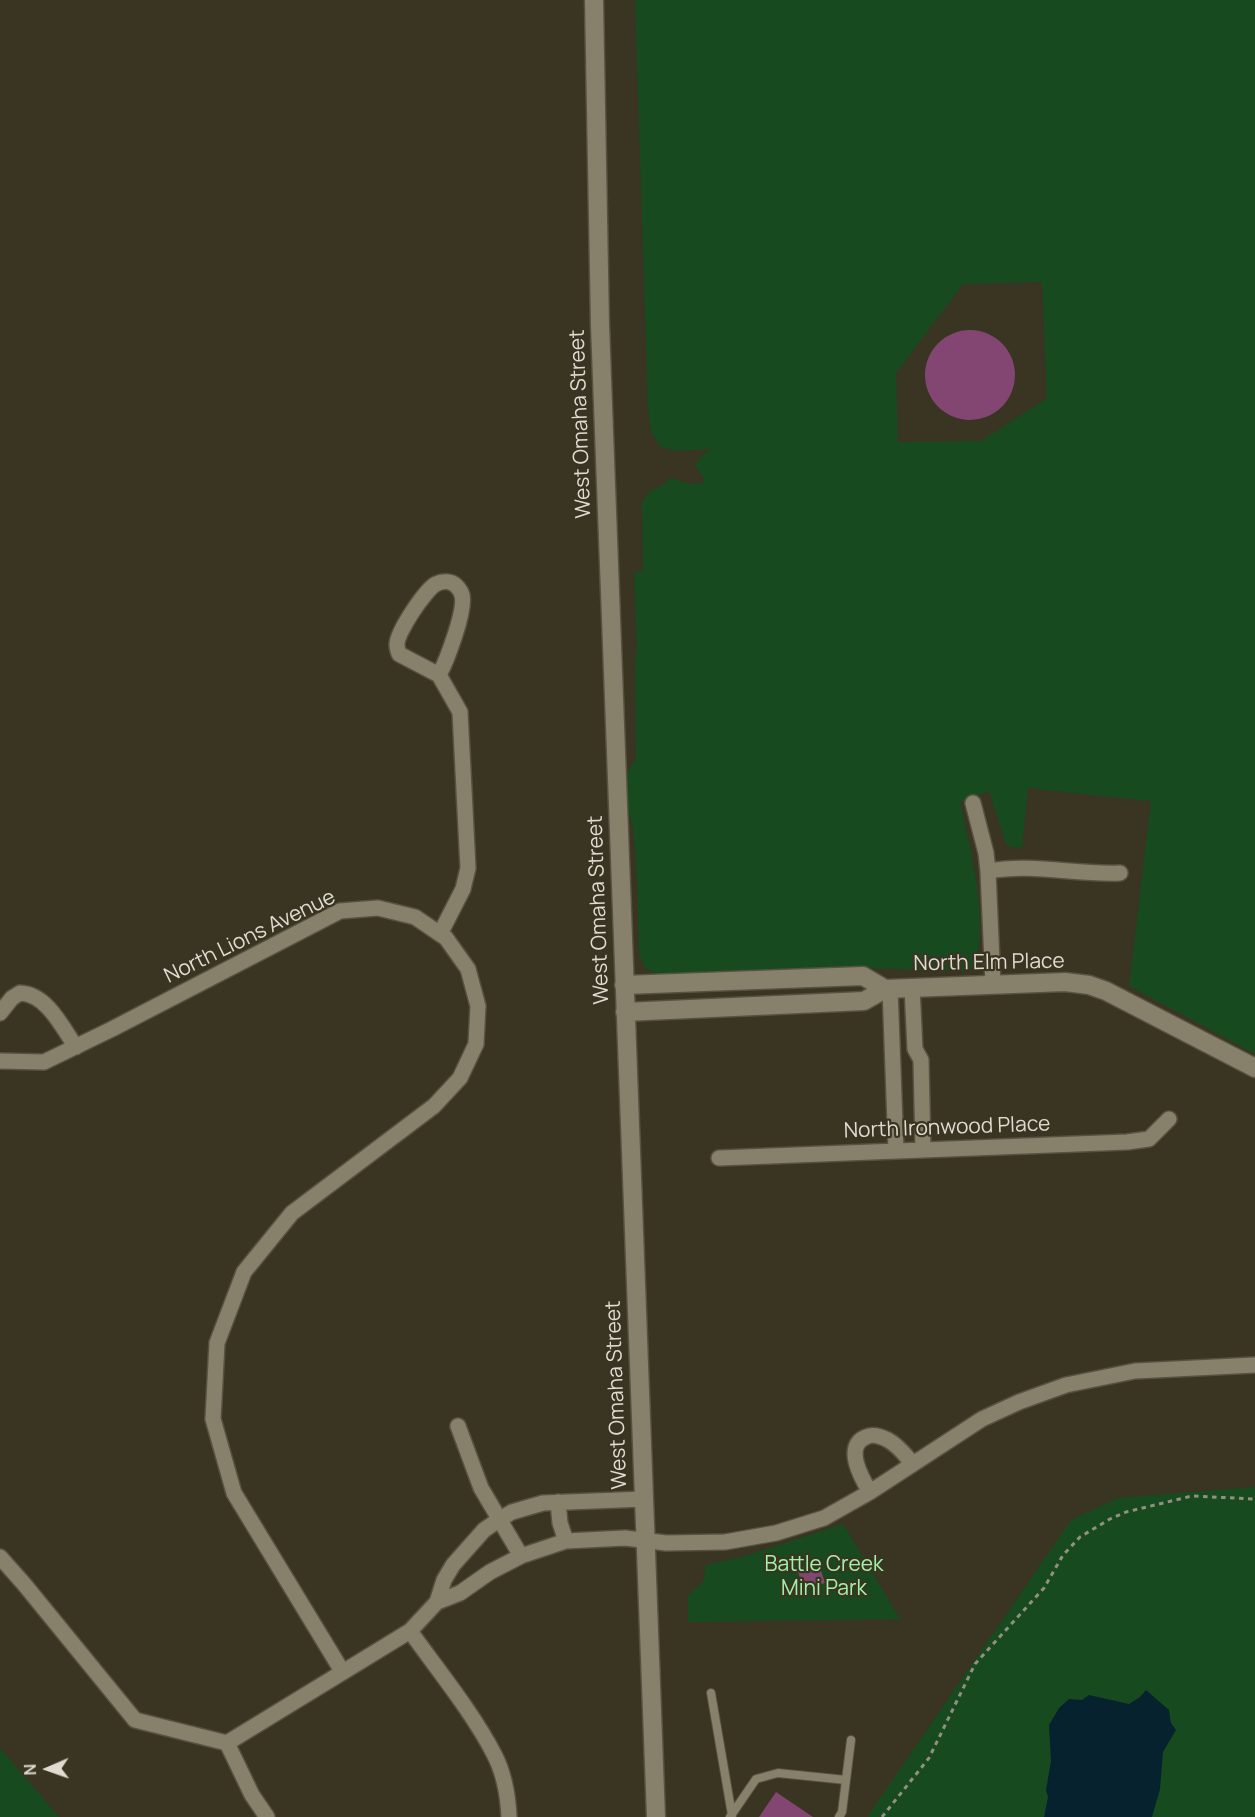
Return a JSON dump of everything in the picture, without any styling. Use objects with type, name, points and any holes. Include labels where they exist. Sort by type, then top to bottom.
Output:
[{"type":"main road","name":"West Omaha Street","points":[[594,0],[600,325],[656,1817]]},
{"type":"main road","name":"North Elm Place","points":[[624,985],[863,976],[888,989]]},
{"type":"main road","name":"North Elm Place","points":[[625,1012],[864,1001],[888,989],[1056,982],[1089,985],[1126,1001],[1255,1068]]},
{"type":"street","points":[[342,1671],[234,1493],[213,1419],[217,1343],[244,1272],[292,1213],[434,1106],[460,1078],[476,1044],[478,1006],[468,969],[443,936],[463,889],[468,868],[460,712],[439,675],[399,654],[396,644],[426,592],[436,584],[451,582],[462,594],[461,610],[447,659],[439,675]]},
{"type":"street","points":[[973,804],[988,871],[993,984]]},
{"type":"street","points":[[988,871],[1008,867],[1033,867],[1092,873],[1120,873]]},
{"type":"street","name":"North Lions Avenue","points":[[0,1061],[44,1062],[340,911],[378,908],[415,917],[443,936]]},
{"type":"street","points":[[912,987],[915,1049],[921,1060],[923,1150]]},
{"type":"street","points":[[888,989],[896,1151]]},
{"type":"street","points":[[0,1013],[12,998],[20,993],[36,996],[76,1047]]},
{"type":"street","name":"North Ironwood Place","points":[[719,1158],[1127,1142],[1149,1139],[1168,1119]]},
{"type":"street","points":[[437,1602],[459,1593],[490,1572],[521,1556],[566,1542],[615,1538],[666,1543],[725,1542],[776,1533],[824,1518],[870,1492],[982,1419],[1019,1402],[1066,1385],[1135,1371],[1255,1365]]},
{"type":"street","points":[[458,1426],[475,1474],[521,1556]]},
{"type":"street","points":[[870,1492],[860,1476],[855,1456],[862,1438],[872,1435],[890,1441],[913,1464]]},
{"type":"street","points":[[0,1557],[135,1720],[227,1743],[410,1631],[437,1602],[444,1580],[453,1565],[484,1530],[500,1519],[529,1506],[558,1502],[644,1499]]},
{"type":"street","points":[[558,1502],[560,1523],[566,1542]]},
{"type":"street","points":[[410,1631],[494,1754],[503,1779],[509,1817]]},
{"type":"street","points":[[227,1743],[252,1795],[267,1817]]},
{"type":"lane","points":[[711,1693],[731,1816]]},
{"type":"lane","points":[[839,1817],[842,1812],[851,1740]]},
{"type":"lane","points":[[731,1816],[756,1779],[778,1773],[846,1780]]},
{"type":"path","points":[[882,1817],[929,1758],[975,1664],[1044,1588],[1063,1555],[1080,1537],[1126,1512],[1192,1496],[1255,1499]]},
{"type":"green space","points":[[635,0],[1255,0],[1255,1054],[1129,986],[1151,801],[1028,788],[1022,848],[1006,844],[989,791],[960,803],[977,884],[980,926],[976,966],[966,971],[863,968],[658,976],[644,967],[639,953],[637,875],[633,830],[630,814],[625,805],[625,775],[636,759],[635,662],[637,648],[634,573],[643,570],[642,502],[650,491],[671,478],[690,484],[702,483],[705,480],[696,467],[697,460],[711,449],[676,451],[661,447],[651,432],[648,408]],"holes":[[[1042,282],[1047,398],[981,441],[898,442],[896,373],[963,284]]]},
{"type":"green space","points":[[1255,1487],[1255,1817],[867,1817],[1071,1520],[1118,1498]]},
{"type":"green space","name":"Battle Creek Mini Park","points":[[843,1524],[900,1619],[688,1622],[688,1594],[692,1594],[693,1589],[702,1583],[705,1565],[745,1556]]},
{"type":"green space","points":[[0,1748],[59,1817],[0,1817]]},
{"type":"water","points":[[1146,1690],[1169,1710],[1171,1723],[1176,1730],[1163,1752],[1160,1789],[1152,1817],[1044,1817],[1051,1761],[1049,1725],[1059,1708],[1069,1699],[1082,1700],[1089,1695],[1129,1704]]},
{"type":"building","points":[[961,330],[979,330],[995,337],[1008,350],[1015,366],[1015,384],[1008,400],[995,413],[979,420],[961,420],[945,413],[932,400],[925,384],[925,366],[932,350],[945,337]]},
{"type":"building","points":[[818,1562],[825,1583],[804,1589],[797,1569]]},
{"type":"building","points":[[776,1792],[813,1817],[759,1817]]}]
